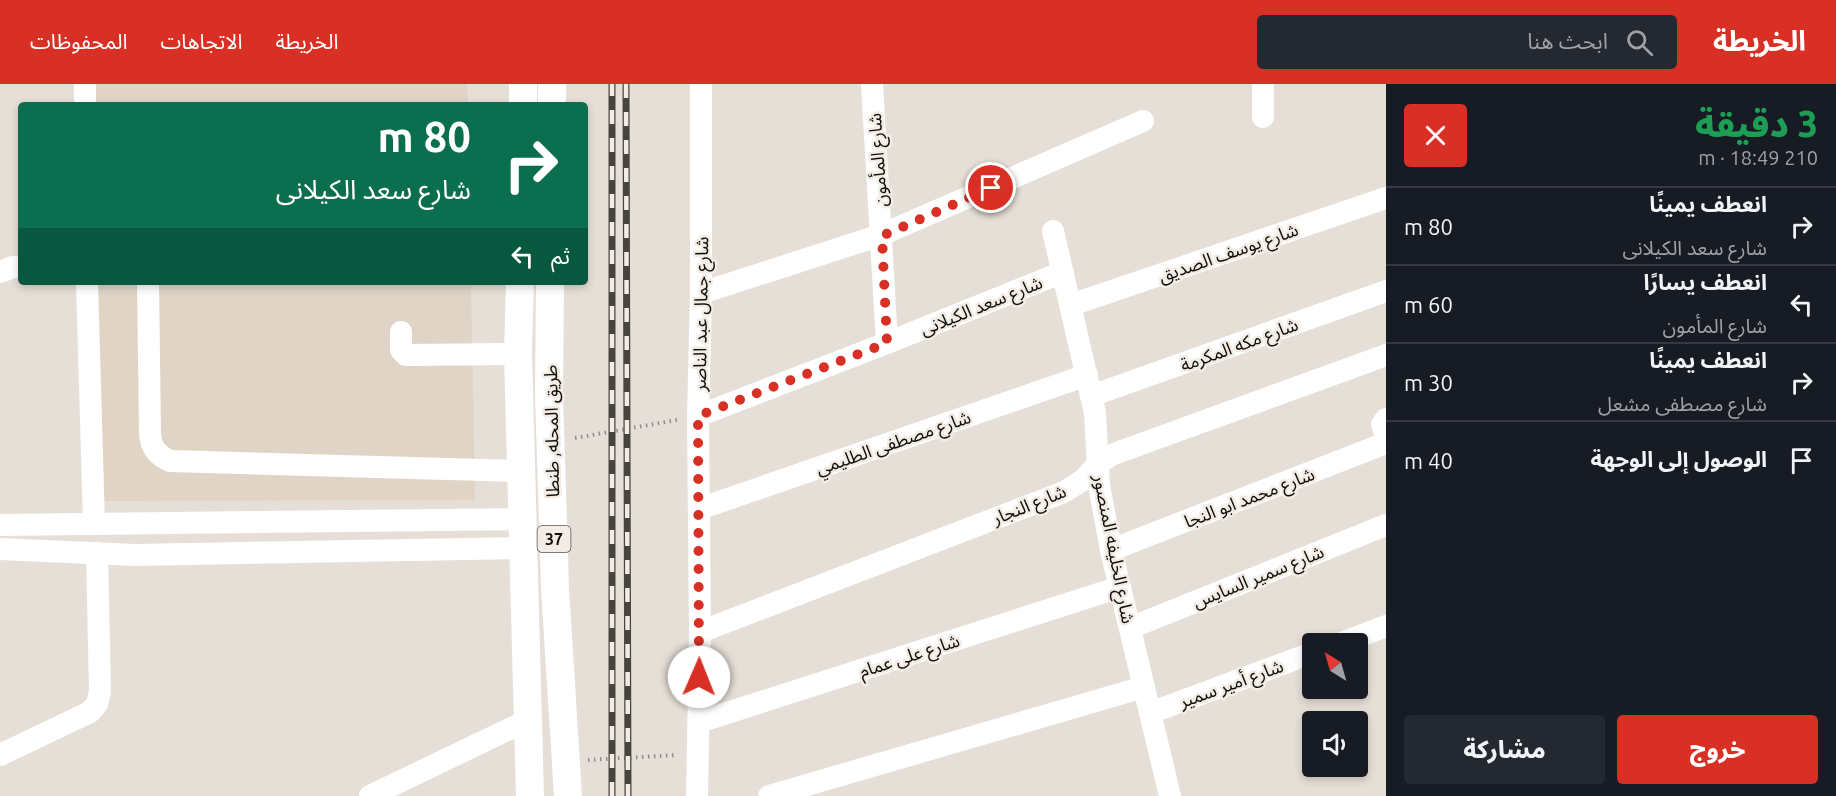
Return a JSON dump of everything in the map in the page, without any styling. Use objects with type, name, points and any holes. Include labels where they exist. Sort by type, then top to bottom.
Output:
[{"type":"main road","points":[[523,84],[523,102]]},
{"type":"main road","points":[[552,84],[552,102]]},
{"type":"main road","name":"طريق المحله, طنطا","points":[[520,285],[518,354],[530,796]]},
{"type":"main road","name":"طريق المحله, طنطا","points":[[550,285],[549,394],[555,588],[568,796]]},
{"type":"street","points":[[85,84],[85,102]]},
{"type":"street","name":"شارع جمال عبد الناصر","points":[[697,796],[700,632],[698,416],[701,294],[701,84]]},
{"type":"street","name":"شارع المأمون","points":[[872,84],[887,343]]},
{"type":"street","points":[[1263,84],[1263,117]]},
{"type":"street","points":[[701,294],[882,236],[1143,121]]},
{"type":"street","name":"شارع يوسف الصديق","points":[[1071,305],[1386,198]]},
{"type":"street","name":"شارع الخليفه المنصور","points":[[1053,231],[1095,413],[1099,485],[1111,550],[1170,796]]},
{"type":"street","points":[[0,272],[18,267]]},
{"type":"street","name":"شارع سعد الكيلانى","points":[[698,416],[1063,272]]},
{"type":"street","points":[[87,285],[94,524]]},
{"type":"street","points":[[148,285],[150,442],[154,451],[161,457],[170,461],[522,471]]},
{"type":"street","name":"شارع مكه المكرمة","points":[[1089,386],[1386,291]]},
{"type":"street","points":[[401,332],[401,350],[406,355],[518,354]]},
{"type":"street","name":"شارع النجار","points":[[700,632],[1064,492],[1083,480],[1111,455],[1386,355]]},
{"type":"street","name":"شارع مصطفى الطليمي","points":[[699,509],[1089,386]]},
{"type":"street","points":[[1386,418],[1382,424],[1386,436]]},
{"type":"street","name":"شارع محمد ابو النجا","points":[[1111,550],[1386,443]]},
{"type":"street","points":[[0,525],[523,519]]},
{"type":"street","name":"شارع سمير السايس","points":[[1130,628],[1386,525]]},
{"type":"street","points":[[0,549],[135,555],[524,548]]},
{"type":"street","points":[[0,755],[90,712],[97,704],[99,693],[97,553]]},
{"type":"street","name":"شارع على عمام","points":[[699,722],[1120,587]]},
{"type":"street","points":[[1368,633],[1386,626]]},
{"type":"street","name":"شارع أمير سمير","points":[[1150,713],[1302,657]]},
{"type":"street","points":[[770,796],[1144,687]]},
{"type":"street","points":[[370,796],[528,720]]},
{"type":"path","points":[[550,444],[698,416]]},
{"type":"path","points":[[566,760],[698,754]]},
{"type":"shaded area","points":[[91,84],[467,84],[468,102],[91,102]]},
{"type":"shaded area","points":[[91,285],[471,285],[475,500],[92,501]]},
{"type":"railway","points":[[612,84],[612,796]]},
{"type":"railway","points":[[626,84],[628,796]]},
{"type":"route","points":[[699,677],[698,416],[887,343],[882,236],[991,188]]}]
